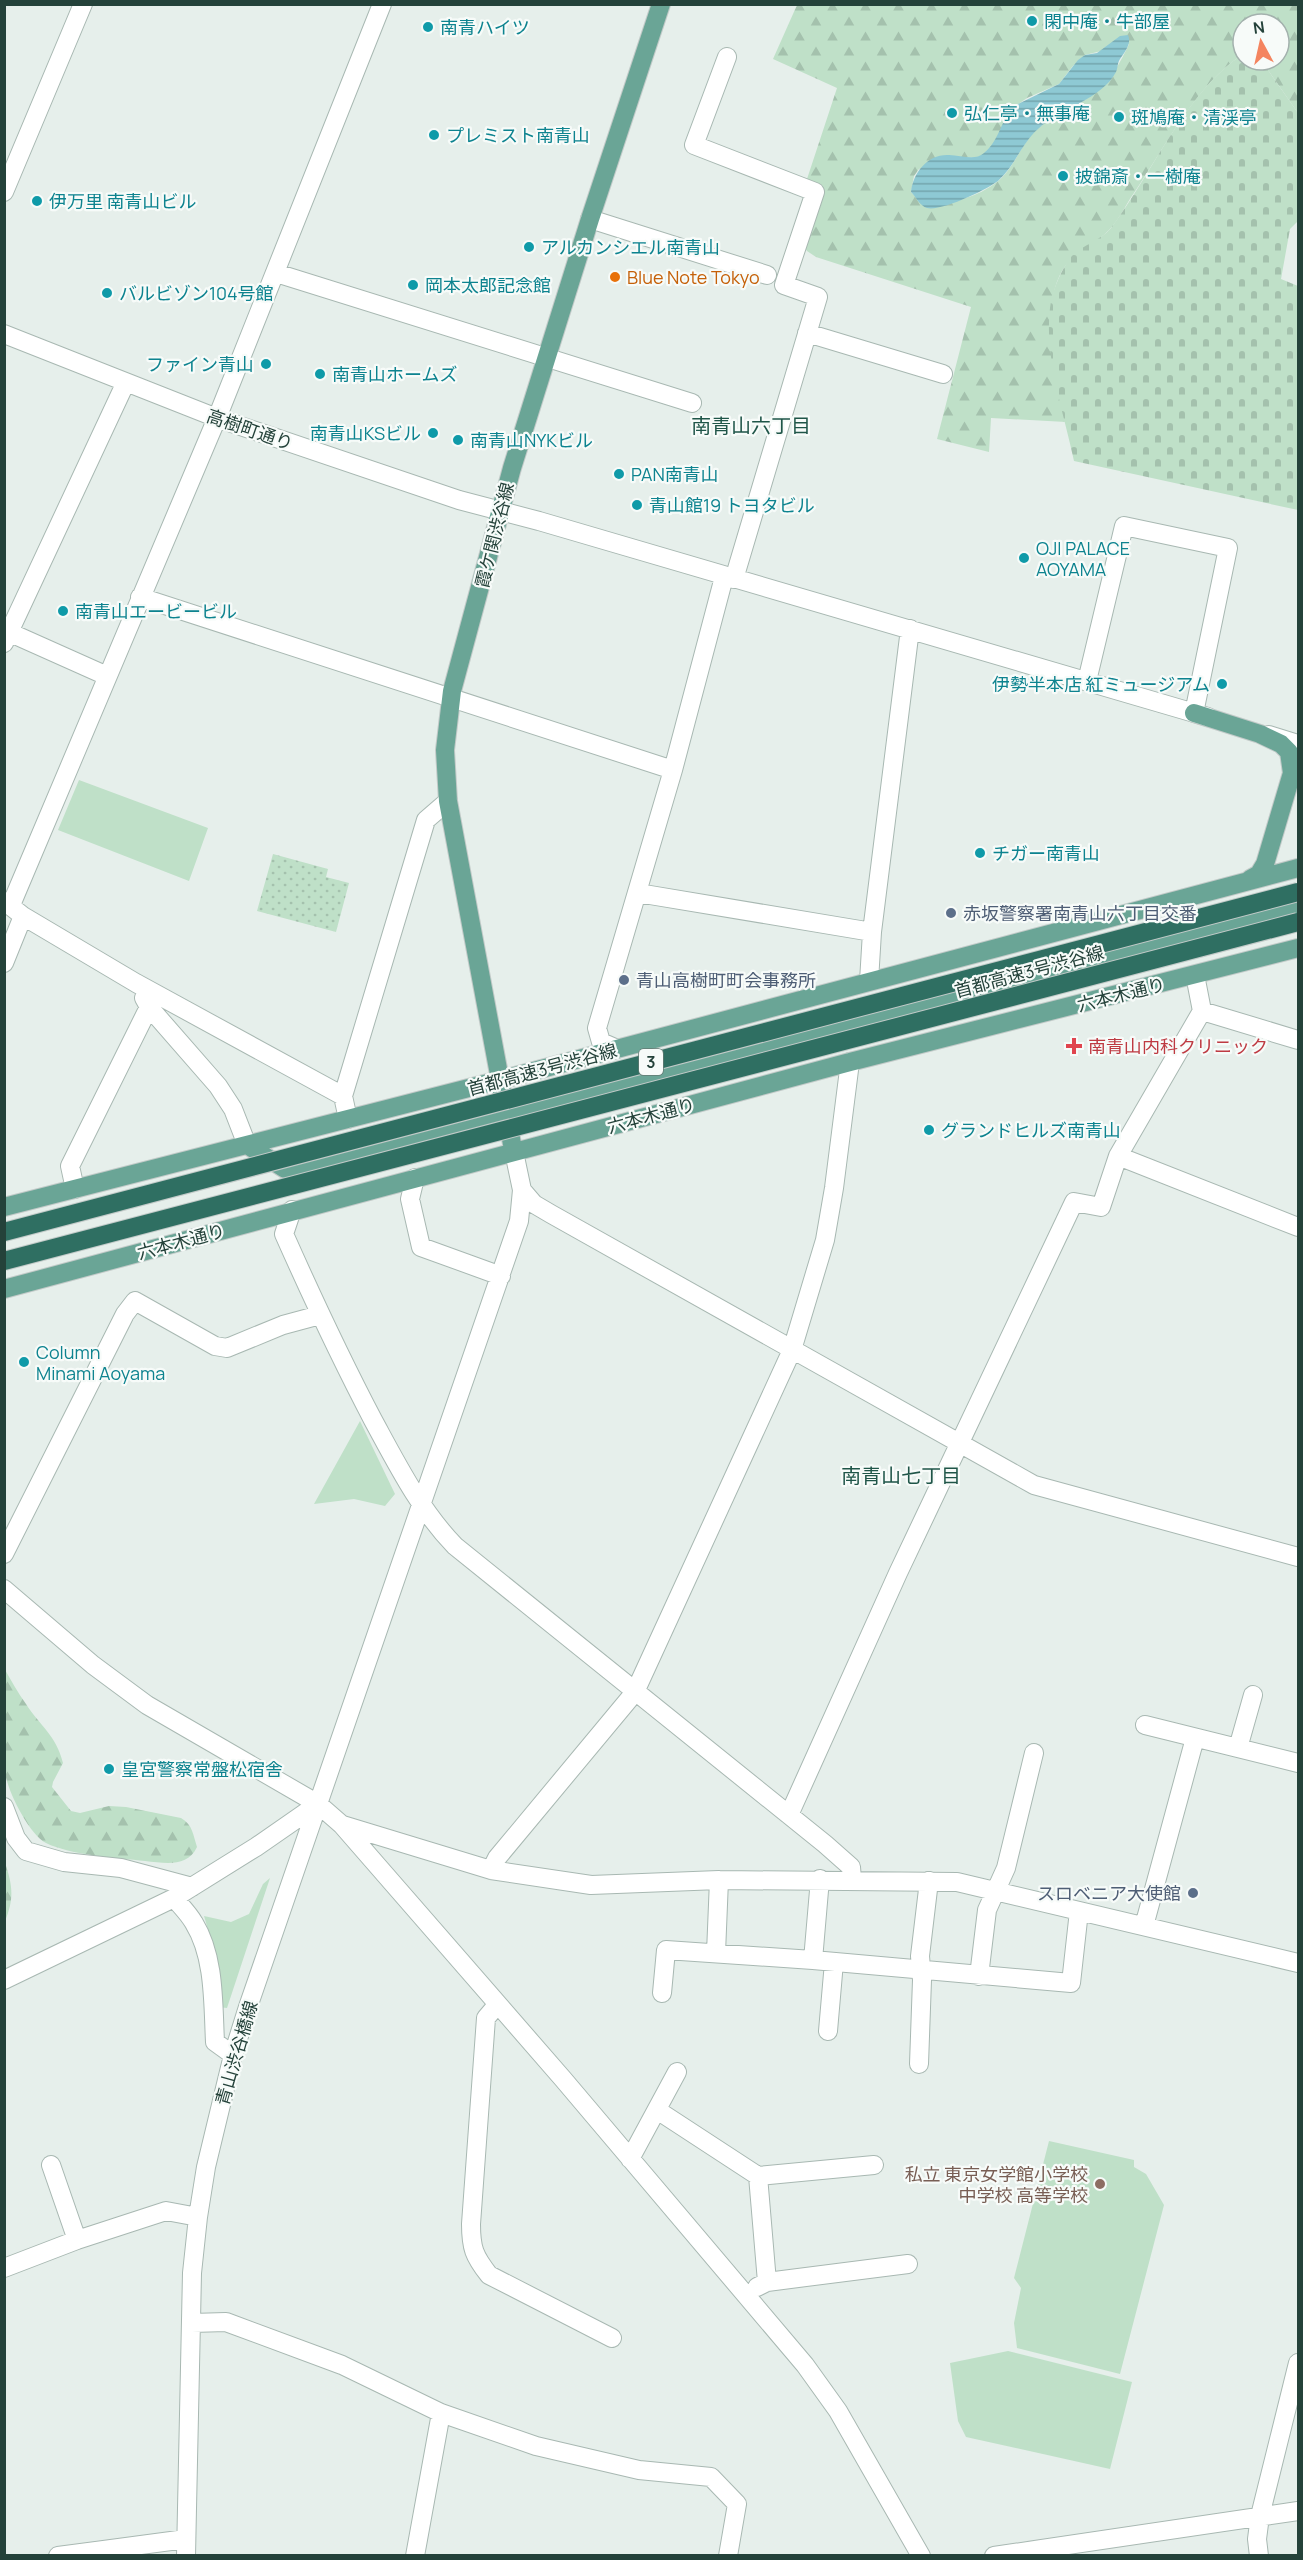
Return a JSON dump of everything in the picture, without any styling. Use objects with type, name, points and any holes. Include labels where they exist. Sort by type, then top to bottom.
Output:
[{"type":"highway","name":"首都高速3号渋谷線","points":[[4,1232],[1299,892]]},
{"type":"highway","name":"首都高速3号渋谷線","points":[[4,1261],[1299,922]]},
{"type":"main road","name":"霞ケ関渋谷線","points":[[514,1152],[447,801],[445,750],[451,699],[500,512],[590,219],[662,4]]},
{"type":"main road","points":[[1194,713],[1281,744],[1289,752],[1293,766],[1263,870],[1252,878],[1223,888]]},
{"type":"main road","points":[[4,1207],[500,1080],[1299,868]]},
{"type":"main road","points":[[247,1145],[285,1169],[1299,907]]},
{"type":"main road","name":"六本木通り","points":[[4,1289],[850,1062],[1299,948]]},
{"type":"main road","points":[[506,1112],[542,1113],[708,1069],[768,1084]]},
{"type":"street","points":[[4,192],[83,4]]},
{"type":"street","points":[[4,963],[13,907],[106,676],[217,418],[382,4]]},
{"type":"street","points":[[617,1049],[601,1042],[597,1028],[729,578],[818,297],[784,285],[815,192],[694,145],[727,57]]},
{"type":"street","points":[[590,219],[767,275]]},
{"type":"street","points":[[276,273],[692,403]]},
{"type":"street","points":[[807,333],[943,374]]},
{"type":"street","name":"高樹町通り","points":[[4,334],[125,384],[217,418],[500,512],[910,629],[1299,744]]},
{"type":"street","points":[[106,676],[6,635],[125,384]]},
{"type":"street","points":[[1087,681],[1124,526],[1228,548],[1194,713]]},
{"type":"street","points":[[140,597],[673,770]]},
{"type":"street","points":[[869,981],[872,932],[910,629]]},
{"type":"street","points":[[348,1119],[343,1096],[426,820],[447,801]]},
{"type":"street","points":[[638,892],[872,932]]},
{"type":"street","points":[[13,907],[136,983],[343,1096]]},
{"type":"street","points":[[789,1815],[898,1573],[1074,1202],[1101,1207],[1118,1156],[1202,1011],[1195,975]]},
{"type":"street","points":[[136,983],[149,1007],[218,1086],[233,1109],[247,1145]]},
{"type":"street","points":[[75,1189],[70,1166],[149,1007]]},
{"type":"street","points":[[1202,1011],[1299,1041]]},
{"type":"street","points":[[491,1870],[497,1858],[635,1692],[792,1350],[825,1239],[850,1062]]},
{"type":"street","name":"青山渋谷橋線","points":[[186,2547],[192,2273],[206,2167],[233,2055],[519,1221],[522,1190],[514,1152]]},
{"type":"street","points":[[1118,1156],[1299,1227]]},
{"type":"street","points":[[415,1178],[410,1199],[421,1247],[501,1276]]},
{"type":"street","points":[[522,1190],[534,1204],[1034,1485],[1299,1557]]},
{"type":"street","points":[[292,1210],[284,1234],[320,1315],[399,1469],[435,1525],[455,1546],[851,1867],[852,1879]]},
{"type":"street","points":[[4,1554],[124,1314],[135,1301],[215,1346],[227,1348],[283,1325],[320,1315]]},
{"type":"street","points":[[4,1589],[93,1665],[147,1705],[318,1803],[342,1825],[563,2079],[805,2365],[838,2411],[921,2556]]},
{"type":"street","points":[[1238,1748],[1253,1695]]},
{"type":"street","points":[[1145,1725],[1299,1763]]},
{"type":"street","points":[[1144,1926],[1195,1738]]},
{"type":"street","points":[[979,1976],[987,1910],[1005,1868],[1034,1753]]},
{"type":"street","points":[[4,1980],[174,1898],[256,1847],[318,1803]]},
{"type":"street","points":[[4,1807],[16,1838],[26,1851],[64,1862],[122,1868],[192,1887]]},
{"type":"street","points":[[342,1825],[491,1870],[591,1885],[820,1879],[957,1882],[1299,1963]]},
{"type":"street","points":[[813,1960],[820,1879]]},
{"type":"street","points":[[716,1953],[718,1880]]},
{"type":"street","points":[[918,2064],[920,1956],[930,1881]]},
{"type":"street","points":[[174,1898],[195,1924],[206,1947],[211,1980],[215,2042],[233,2055]]},
{"type":"street","points":[[662,1993],[666,1950],[813,1960],[1071,1983],[1079,1911]]},
{"type":"street","points":[[828,2031],[834,1962]]},
{"type":"street","points":[[497,2005],[486,2018],[471,2224],[471,2243],[476,2259],[489,2275],[612,2338]]},
{"type":"street","points":[[630,2159],[677,2072]]},
{"type":"street","points":[[657,2110],[758,2176],[874,2165]]},
{"type":"street","points":[[51,2165],[77,2240]]},
{"type":"street","points":[[758,2176],[767,2282]]},
{"type":"street","points":[[4,2268],[77,2240],[166,2211],[198,2217]]},
{"type":"street","points":[[746,2293],[767,2282],[908,2264]]},
{"type":"street","points":[[192,2323],[226,2322],[342,2365],[441,2413],[536,2446],[639,2470],[711,2477],[737,2504],[728,2556]]},
{"type":"street","points":[[1259,2556],[1257,2539],[1260,2516],[1299,2363]]},
{"type":"street","points":[[415,2556],[441,2413]]},
{"type":"street","points":[[994,2556],[1299,2511]]},
{"type":"street","points":[[58,2556],[186,2547]]},
{"type":"green space","points":[[797,5],[1298,5],[1298,113],[1269,72],[1291,72],[1291,12],[1231,12],[1231,63],[1210,82],[1182,118],[1113,226],[1101,238],[1071,259],[1055,288],[1051,305],[1050,339],[1066,422],[991,418],[989,452],[937,439],[971,307],[816,257],[803,245],[823,186],[807,179],[837,88],[773,59]],"holes":[[[1129,44],[1114,72],[1086,99],[1037,129],[1004,176],[982,192],[963,199],[925,207],[911,192],[914,176],[919,169],[963,157],[977,158],[983,155],[995,142],[1010,110],[1027,98],[1059,84],[1085,55]]]},
{"type":"green space","points":[[1231,64],[1231,72],[1269,72],[1298,113],[1298,221],[1290,229],[1281,279],[1298,286],[1298,510],[1074,461],[1052,365],[1050,308],[1056,284],[1068,261],[1077,251],[1101,237],[1111,228],[1187,111]]},
{"type":"green space","points":[[79,780],[208,828],[189,881],[58,830]]},
{"type":"green space","points":[[273,854],[328,869],[326,877],[349,883],[336,932],[257,911]]},
{"type":"green space","points":[[360,1421],[395,1494],[385,1506],[354,1499],[314,1504]]},
{"type":"green space","points":[[4,1668],[60,1753],[63,1763],[52,1787],[71,1811],[80,1813],[109,1806],[126,1807],[181,1818],[188,1824],[193,1834],[197,1847],[193,1854],[175,1863],[160,1863],[80,1853],[56,1847],[39,1838],[20,1812],[5,1773]]},
{"type":"green space","points":[[5,1863],[11,1892],[10,1906],[5,1921]]},
{"type":"green space","points":[[270,1878],[227,2008],[218,2007],[219,1967],[204,1916],[231,1922],[249,1914],[263,1884]]},
{"type":"green space","points":[[1049,2141],[1134,2160],[1134,2167],[1146,2174],[1164,2205],[1120,2374],[1017,2348],[1014,2323],[1021,2288],[1014,2278]]},
{"type":"green space","points":[[1008,2351],[1132,2382],[1110,2469],[966,2437],[958,2421],[950,2363]]},
{"type":"water","points":[[1128,35],[1127,47],[1116,72],[1109,81],[1091,97],[1057,115],[1038,129],[1027,141],[1010,168],[994,184],[964,199],[933,208],[922,205],[911,192],[918,172],[927,162],[940,156],[980,156],[994,142],[1014,106],[1059,84],[1078,60],[1085,55],[1097,53],[1120,36]]},
{"type":"place","name":"閑中庵・牛部屋","points":[[1032,21]]},
{"type":"place","name":"南青ハイツ","points":[[428,27]]},
{"type":"place","name":"弘仁亭・無事庵","points":[[952,113]]},
{"type":"place","name":"斑鳩庵・清渓亭","points":[[1119,117]]},
{"type":"place","name":"プレミスト南青山","points":[[434,135]]},
{"type":"place","name":"披錦斎・一樹庵","points":[[1063,176]]},
{"type":"place","name":"伊万里 南青山ビル","points":[[37,201]]},
{"type":"place","name":"アルカンシエル南青山","points":[[529,247]]},
{"type":"place","name":"Blue Note Tokyo","points":[[615,277]]},
{"type":"place","name":"岡本太郎記念館","points":[[413,285]]},
{"type":"place","name":"バルビゾン104号館","points":[[107,293]]},
{"type":"place","name":"ファイン青山","points":[[266,364]]},
{"type":"place","name":"南青山ホームズ","points":[[320,374]]},
{"type":"place","name":"南青山KSビル","points":[[433,433]]},
{"type":"place","name":"南青山NYKビル","points":[[458,440]]},
{"type":"place","name":"PAN南青山","points":[[619,474]]},
{"type":"place","name":"青山館19 トヨタビル","points":[[637,505]]},
{"type":"place","name":"OJI PALACE AOYAMA","points":[[1024,558]]},
{"type":"place","name":"南青山エービービル","points":[[63,611]]},
{"type":"place","name":"伊勢半本店 紅ミュージアム","points":[[1222,684]]},
{"type":"place","name":"チガー南青山","points":[[980,853]]},
{"type":"place","name":"赤坂警察署南青山六丁目交番","points":[[951,913]]},
{"type":"place","name":"青山高樹町町会事務所","points":[[624,980]]},
{"type":"place","name":"南青山内科クリニック","points":[[1074,1046]]},
{"type":"place","name":"グランドヒルズ南青山","points":[[929,1130]]},
{"type":"place","name":"Column Minami Aoyama","points":[[24,1362]]},
{"type":"place","name":"皇宮警察常盤松宿舎","points":[[109,1769]]},
{"type":"place","name":"スロベニア大使館","points":[[1193,1893]]},
{"type":"place","name":"私立 東京女学館小学校 中学校 高等学校","points":[[1100,2184]]},
{"type":"district","name":"南青山六丁目","points":[[751,425]]},
{"type":"district","name":"南青山七丁目","points":[[901,1475]]}]
